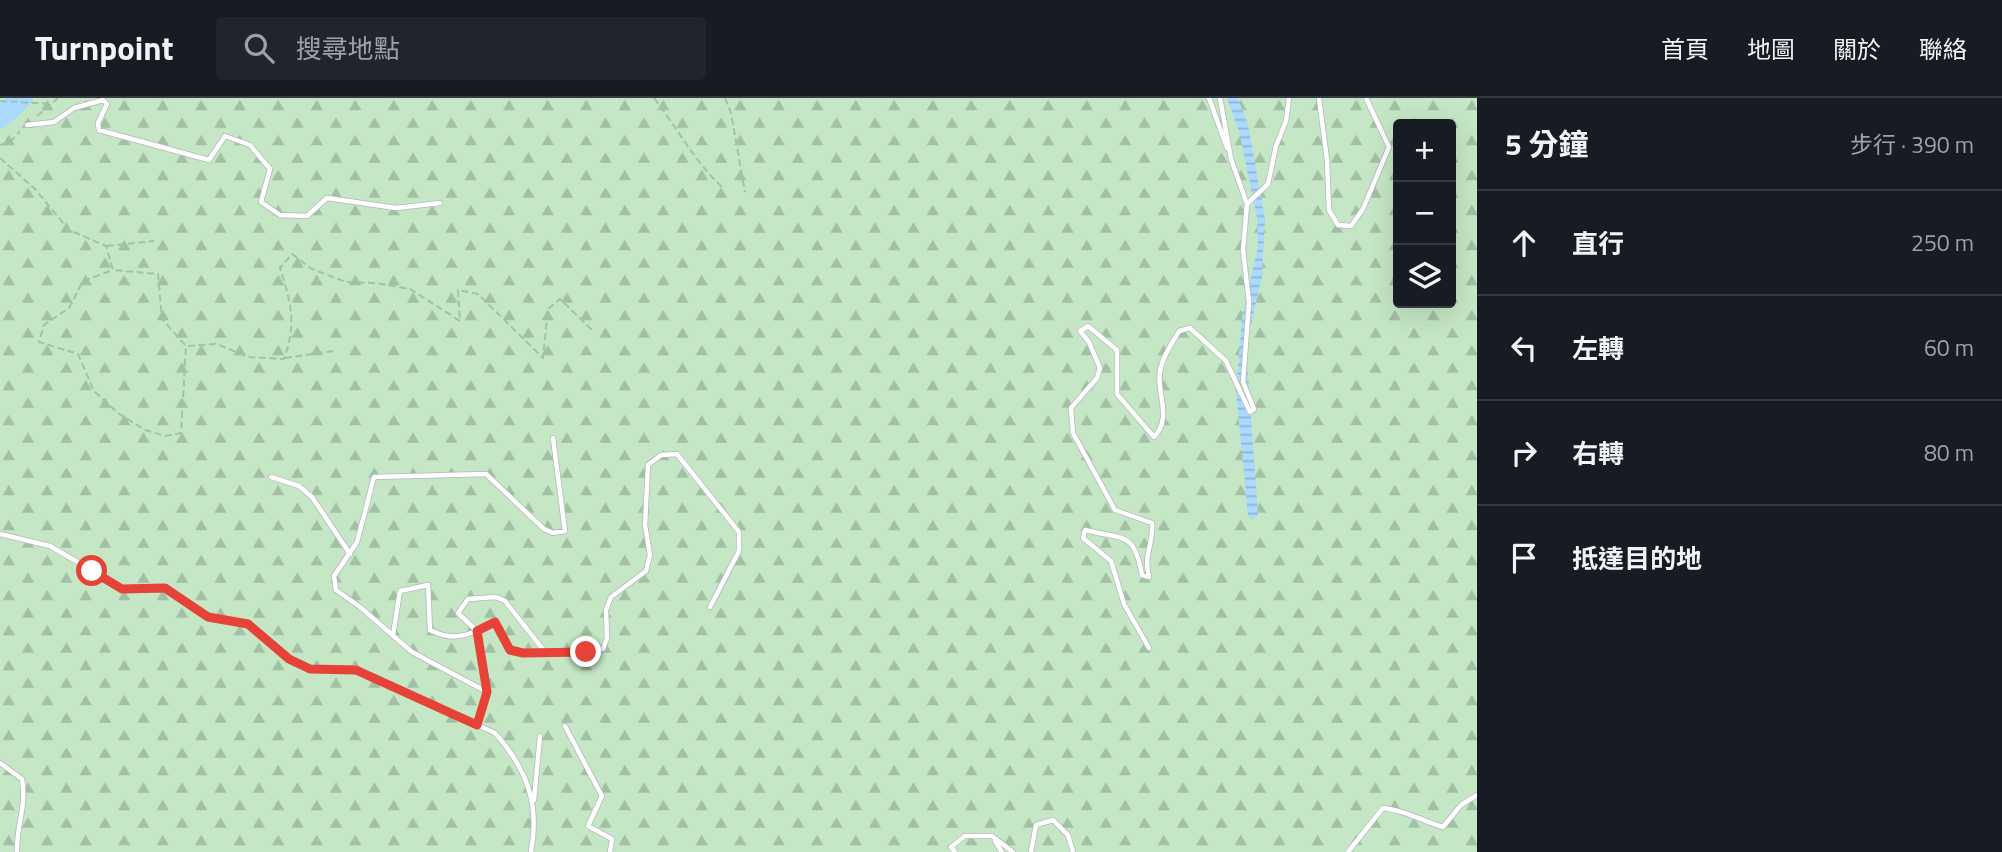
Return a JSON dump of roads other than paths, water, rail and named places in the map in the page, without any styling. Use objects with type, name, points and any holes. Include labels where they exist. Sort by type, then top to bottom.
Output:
[{"type":"lane","points":[[1149,648],[1124,604],[1111,561],[1083,538],[1085,530],[1127,539],[1137,548],[1142,575],[1149,577],[1145,561],[1153,534],[1152,523],[1115,510],[1073,433],[1071,408],[1097,378],[1100,368],[1089,342],[1080,331],[1088,326],[1117,350],[1117,394],[1154,437],[1160,431],[1164,416],[1160,368],[1179,331],[1190,328],[1226,361],[1250,412],[1254,409],[1243,382],[1249,302],[1243,250],[1247,204],[1209,98]]},
{"type":"lane","points":[[1220,98],[1231,159]]},
{"type":"lane","points":[[1247,204],[1268,184],[1276,146],[1286,121],[1289,98]]},
{"type":"lane","points":[[1319,98],[1327,160],[1328,210],[1338,225],[1351,226],[1363,209],[1389,147],[1366,98]]},
{"type":"lane","points":[[27,125],[54,122],[74,108],[103,100],[107,104],[98,123],[99,130],[209,160],[225,136],[250,145],[270,169],[261,202],[280,215],[307,216],[327,198],[396,208],[440,203]]},
{"type":"lane","points":[[487,692],[412,652],[336,590],[334,576],[357,542],[374,477],[486,474],[544,529],[553,533],[565,531],[553,438]]},
{"type":"lane","points":[[393,636],[400,591],[428,585],[430,630],[443,637],[460,638],[495,622],[510,650],[545,652],[603,649],[607,638],[606,610],[611,597],[646,571],[650,555],[645,525],[648,465],[661,455],[677,454],[739,532],[740,551],[710,607]]},
{"type":"lane","points":[[271,477],[299,486],[312,497],[350,554]]},
{"type":"lane","points":[[0,534],[50,546],[122,589],[165,588],[208,617],[248,624],[289,659],[310,669],[356,670],[495,733],[511,751],[534,801]]},
{"type":"lane","points":[[477,725],[487,692],[477,631],[458,613],[468,599],[496,597],[512,609],[545,652]]},
{"type":"lane","points":[[565,726],[602,796],[588,827],[612,839],[610,852]]},
{"type":"lane","points":[[531,852],[536,829],[534,801],[540,736]]},
{"type":"lane","points":[[0,763],[22,779],[25,799],[16,837],[17,852]]},
{"type":"lane","points":[[1348,852],[1383,808],[1399,809],[1421,821],[1443,827],[1461,804],[1477,795]]},
{"type":"lane","points":[[1031,852],[1036,825],[1053,820],[1068,835],[1073,852]]},
{"type":"lane","points":[[955,852],[951,847],[965,836],[992,836],[1013,852]]},
{"type":"lane","points":[[992,836],[1002,852]]},
{"type":"water","points":[[1227,98],[1238,98],[1248,125],[1265,218],[1262,276],[1246,347],[1258,515],[1252,520],[1248,515],[1236,392],[1242,318],[1258,247],[1257,218],[1239,131]]},
{"type":"waterway","points":[[0,118],[22,98]]}]
